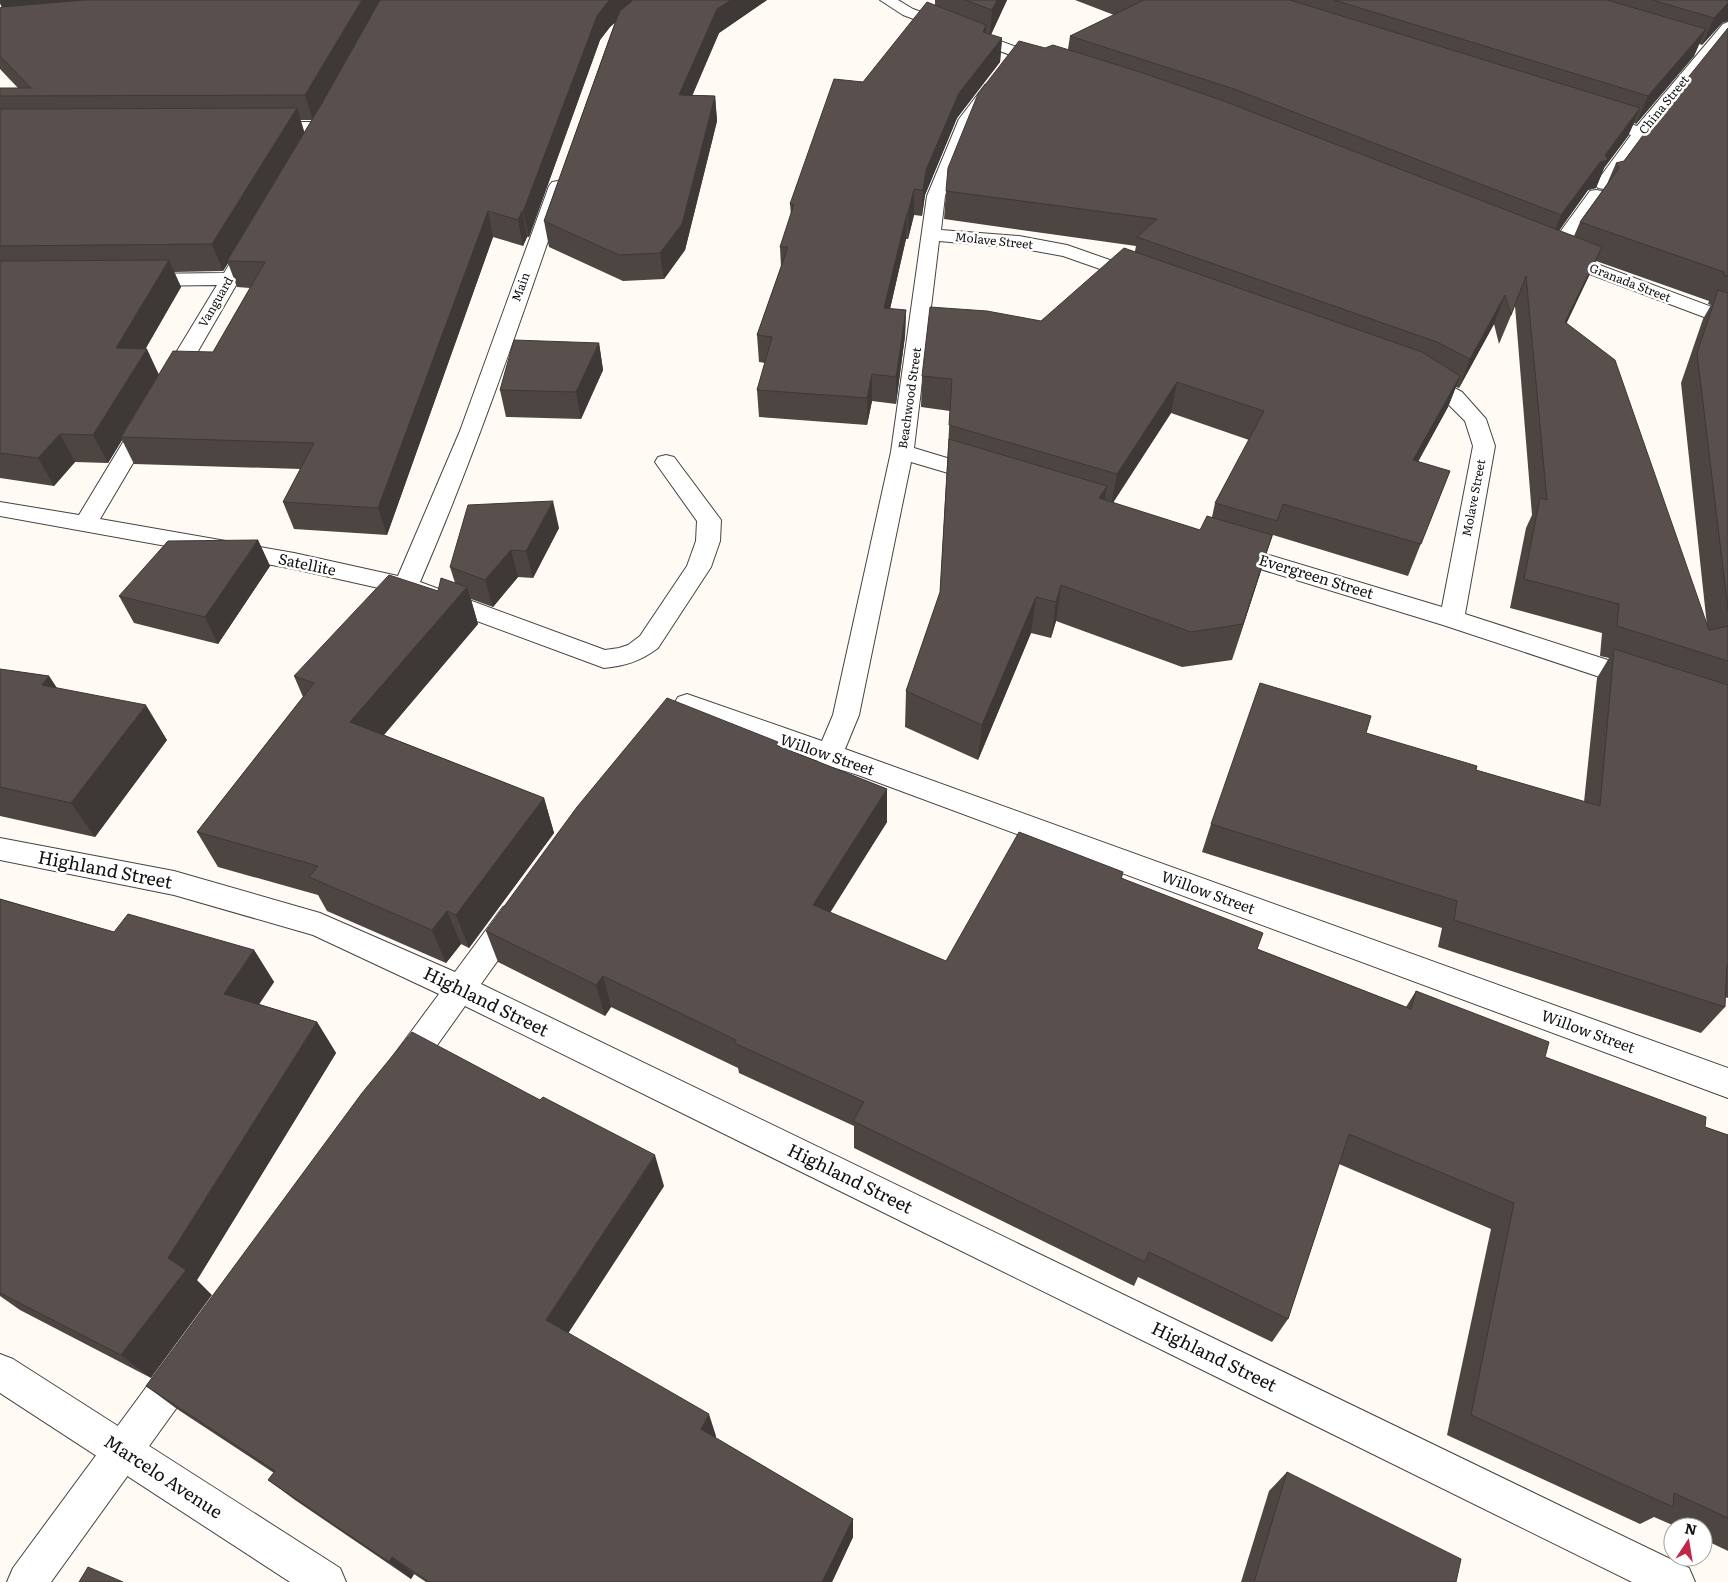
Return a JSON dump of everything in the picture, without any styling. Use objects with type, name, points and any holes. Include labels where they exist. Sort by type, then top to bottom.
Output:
[{"type":"street","points":[[888,0],[1008,66],[1060,68]]},
{"type":"street","name":"China Street","points":[[1554,254],[1641,133],[1728,27]]},
{"type":"street","points":[[1688,48],[1706,53]]},
{"type":"street","name":"Beachwood Street","points":[[829,756],[846,715],[902,452],[936,196],[968,119],[1008,66]]},
{"type":"street","points":[[310,144],[330,110]]},
{"type":"street","points":[[1584,115],[1641,133]]},
{"type":"street","points":[[252,127],[320,127]]},
{"type":"street","name":"Main","points":[[406,586],[440,509],[471,431],[563,171]]},
{"type":"street","name":"Vanguard","points":[[85,525],[260,228]]},
{"type":"street","name":"Molave Street","points":[[932,235],[1019,242],[1066,251],[1159,284]]},
{"type":"street","name":"Granada Street","points":[[1536,246],[1728,320]]},
{"type":"street","points":[[125,280],[230,278]]},
{"type":"street","name":"Molave Street","points":[[1400,370],[1419,377],[1454,397],[1476,419],[1484,446],[1452,618]]},
{"type":"street","points":[[902,452],[1008,483]]},
{"type":"street","name":"Satellite","points":[[0,509],[294,561],[406,586],[604,659],[622,657],[637,651],[649,642],[699,567],[708,541],[709,520],[666,462]]},
{"type":"street","name":"Evergreen Street","points":[[1206,544],[1452,618],[1664,688]]},
{"type":"street","name":"Willow Street","points":[[687,704],[1728,1083]]},
{"type":"street","name":"Highland Street","points":[[0,849],[174,883],[320,925],[460,989],[1675,1582]]},
{"type":"street","points":[[384,1094],[528,895]]},
{"type":"street","points":[[27,1582],[203,1340]]},
{"type":"street","name":"Marcelo Avenue","points":[[0,1372],[326,1582]]},
{"type":"building","points":[[84,0],[362,0],[305,95],[0,96],[0,88],[31,88],[0,56],[0,8]]},
{"type":"building","points":[[380,0],[610,0],[597,16],[523,212],[518,220],[488,211],[378,508],[283,502],[314,443],[121,437],[173,351],[213,352],[265,262],[227,261],[322,103]]},
{"type":"building","points":[[633,0],[731,0],[717,9],[679,95],[715,96],[682,224],[660,253],[619,255],[544,221],[617,18],[620,11]]},
{"type":"building","points":[[965,0],[997,0],[992,10]]},
{"type":"building","points":[[1144,0],[1290,0],[1640,108],[1605,155],[1608,160],[1600,162],[1561,215],[1234,89],[1070,36]]},
{"type":"building","points":[[1334,0],[1607,0],[1706,29],[1648,96]]},
{"type":"building","points":[[1652,0],[1728,0],[1728,3],[1714,18]]},
{"type":"building","points":[[927,2],[986,25],[983,32],[1002,38],[959,93],[926,170],[923,190],[914,189],[884,308],[906,310],[896,377],[872,374],[867,398],[757,390],[772,337],[757,335],[788,247],[780,247],[794,204],[790,204],[834,79],[863,82]]},
{"type":"building","points":[[1728,28],[1728,276],[1724,275],[1724,272],[1580,222],[1619,168],[1616,163],[1624,161],[1661,111]]},
{"type":"building","points":[[1019,41],[1045,48],[1053,45],[1221,100],[1602,247],[1565,322],[1615,360],[1709,630],[1728,626],[1728,661],[1617,626],[1619,604],[1524,579],[1540,498],[1547,500],[1526,276],[1511,315],[1505,295],[1470,359],[1437,342],[1137,237],[1157,219],[946,191],[948,168],[978,94]]},
{"type":"building","points":[[297,108],[212,244],[0,246],[0,109]]},
{"type":"building","points":[[1124,248],[1422,352],[1460,376],[1413,460],[1450,471],[1421,544],[1283,504],[1277,521],[1215,503],[1264,411],[1177,382],[1117,474],[949,425],[952,379],[922,376],[930,307],[987,311],[1041,321]]},
{"type":"building","points":[[169,260],[116,348],[147,349],[93,435],[60,434],[38,458],[0,453],[0,261]]},
{"type":"building","points":[[1718,290],[1728,293],[1728,610],[1697,353]]},
{"type":"building","points":[[514,340],[599,343],[576,392],[500,390]]},
{"type":"building","points":[[949,439],[1107,486],[1099,498],[1200,530],[1207,516],[1272,535],[1243,624],[1191,632],[1061,585],[1056,602],[1036,597],[982,725],[906,691],[940,592]]},
{"type":"building","points":[[553,501],[526,551],[511,550],[485,580],[450,567],[468,505]]},
{"type":"building","points":[[258,540],[205,617],[119,596],[168,541]]},
{"type":"building","points":[[389,575],[438,591],[441,578],[467,587],[350,722],[544,798],[456,915],[447,911],[432,930],[309,877],[318,866],[197,832],[314,683],[294,676]]},
{"type":"building","points":[[1614,649],[1728,685],[1728,965],[1725,1007],[1454,920],[1457,901],[1211,824],[1260,683],[1371,716],[1366,733],[1477,766],[1476,770],[1600,806]]},
{"type":"building","points":[[0,669],[49,676],[42,685],[146,705],[71,803],[0,787]]},
{"type":"building","points":[[667,698],[778,742],[776,745],[887,789],[813,905],[946,961],[1019,832],[1123,872],[1121,878],[1263,933],[1257,949],[1411,1009],[1416,991],[1549,1042],[1545,1057],[1706,1117],[1705,1127],[1728,1135],[1728,1518],[1674,1493],[1673,1507],[1471,1415],[1514,1203],[1349,1134],[1288,1319],[1149,1252],[1145,1262],[853,1121],[864,1102],[734,1043],[736,1040],[603,976],[596,985],[486,931],[577,807]]},
{"type":"building","points":[[0,899],[114,932],[128,914],[254,950],[224,994],[317,1022],[168,1258],[186,1270],[121,1355],[0,1293]]},
{"type":"building","points":[[412,1032],[540,1100],[543,1097],[655,1155],[546,1320],[709,1414],[701,1429],[853,1519],[822,1582],[429,1582],[392,1557],[389,1562],[268,1480],[275,1471],[146,1386],[362,1093]]},
{"type":"building","points":[[1287,1472],[1461,1559],[1456,1582],[1254,1582]]},
{"type":"building","points":[[88,1567],[123,1582],[79,1582]]}]
